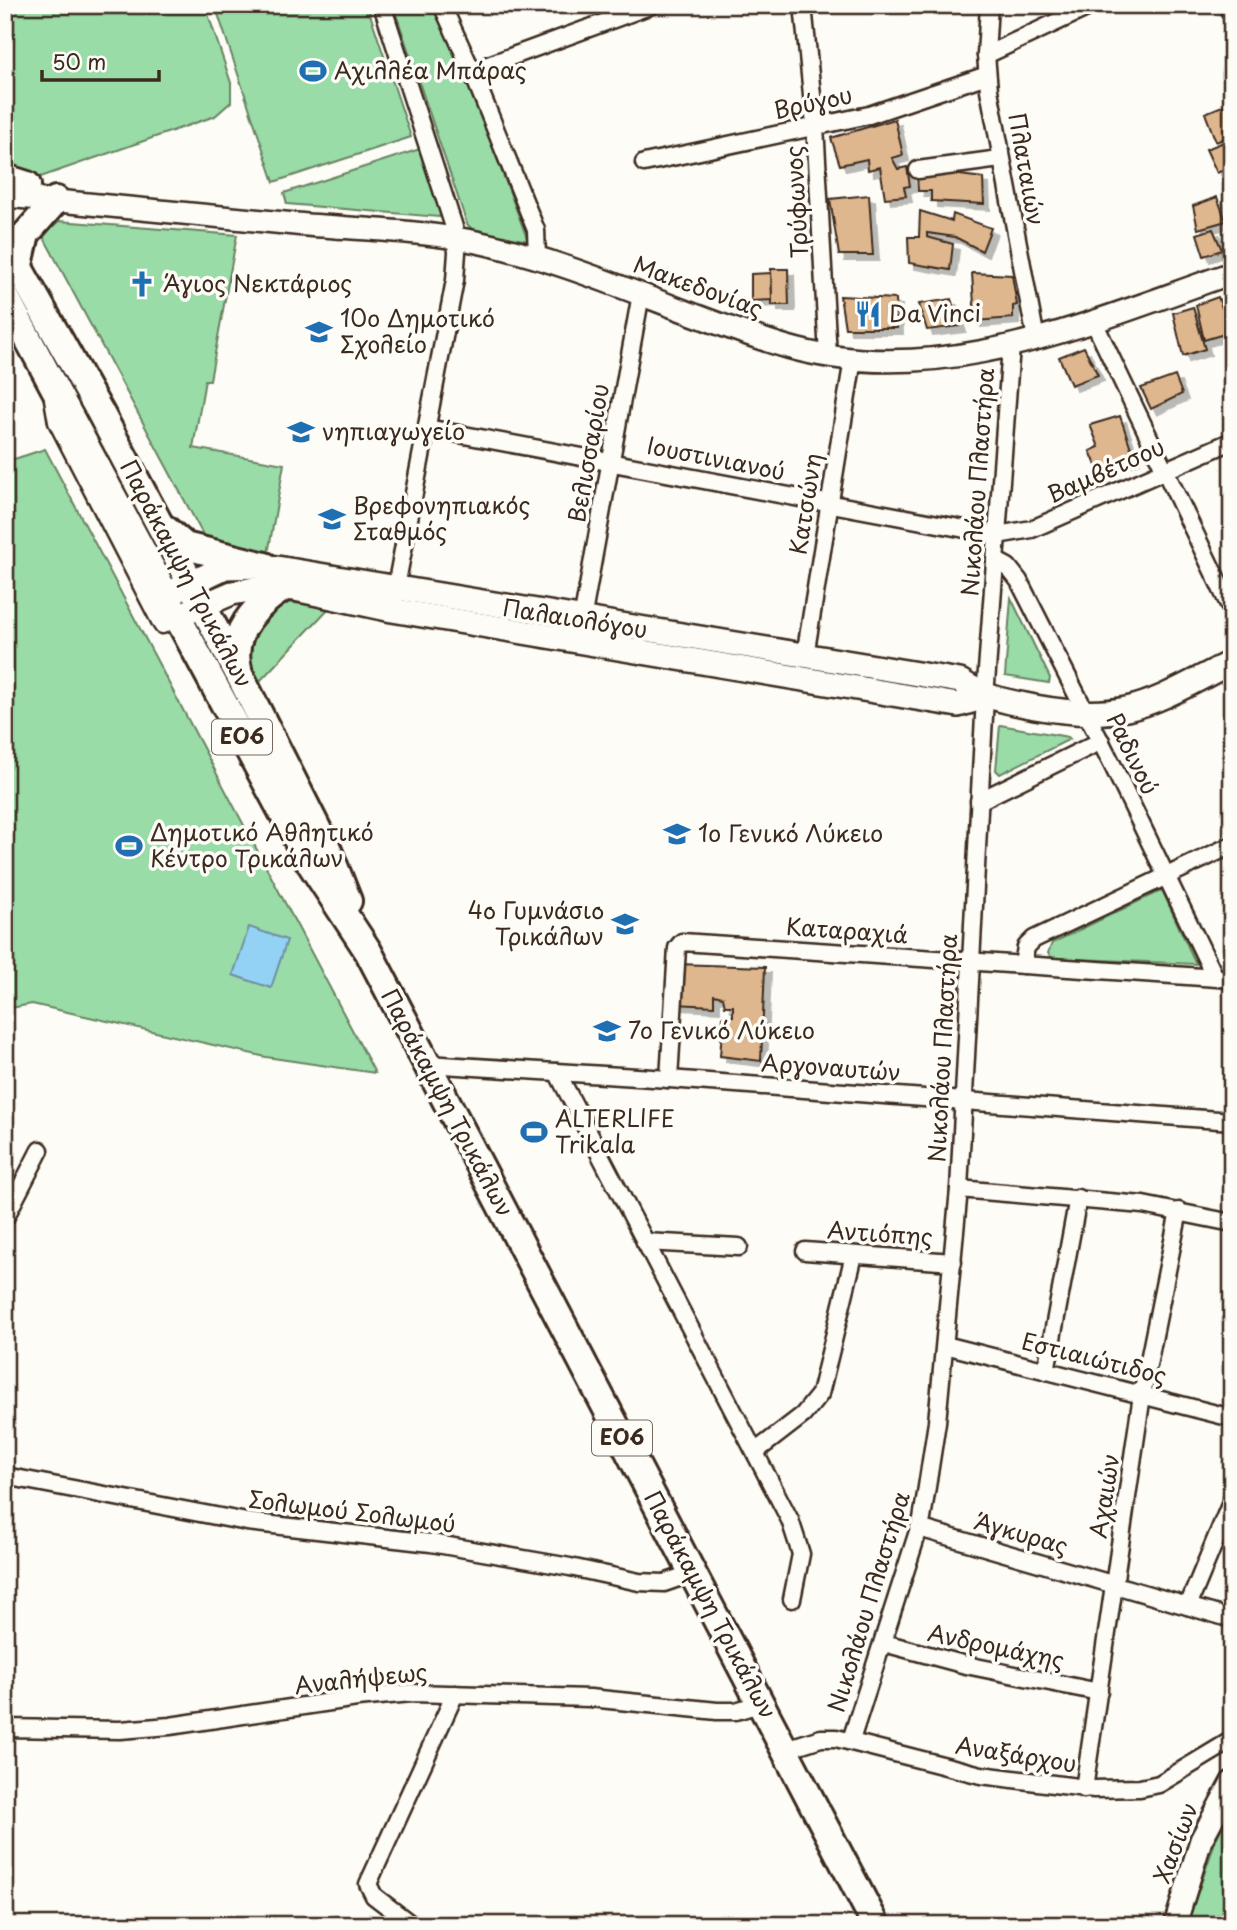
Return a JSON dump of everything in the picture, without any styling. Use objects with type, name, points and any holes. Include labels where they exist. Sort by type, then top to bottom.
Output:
[{"type":"main road","points":[[19,269],[26,234],[56,200]]},
{"type":"main road","name":"Παράκαμψη Τρικάλων","points":[[5,243],[241,678],[327,848],[368,951]]},
{"type":"main road","name":"Παράκαμψη Τρικάλων","points":[[5,296],[165,605],[307,858],[368,951],[876,1925]]},
{"type":"main road","points":[[159,524],[185,546],[265,566]]},
{"type":"main road","name":"Παλαιολόγου","points":[[196,594],[225,567],[265,566],[394,600],[958,705],[985,697]]},
{"type":"main road","points":[[241,678],[236,650],[241,630],[259,606],[283,587]]},
{"type":"main road","name":"Παλαιολόγου","points":[[165,605],[196,594],[283,587],[582,620],[960,681],[985,697],[1087,714],[1112,714],[1137,708],[1232,662]]},
{"type":"street","points":[[382,5],[457,239],[456,280],[394,600]]},
{"type":"street","points":[[442,5],[472,71],[536,230],[537,257]]},
{"type":"street","points":[[472,71],[652,5]]},
{"type":"street","name":"Τρύφωνος","points":[[803,5],[816,125],[828,356]]},
{"type":"street","name":"Πλαταιών","points":[[989,5],[987,75],[1000,159],[1036,339]]},
{"type":"street","points":[[986,55],[1093,5]]},
{"type":"street","points":[[1227,5],[1232,16]]},
{"type":"street","name":"Βρύγου","points":[[644,163],[869,115],[987,75]]},
{"type":"street","points":[[918,170],[1000,159]]},
{"type":"street","name":"Μακεδονίας","points":[[11,185],[104,192],[139,209]]},
{"type":"street","name":"Μακεδονίας","points":[[11,185],[56,200],[457,239],[537,257],[784,346],[853,359],[925,360],[1012,346],[1232,273]]},
{"type":"street","name":"Βελισσαρίου","points":[[582,620],[641,295]]},
{"type":"street","points":[[1093,320],[1232,611]]},
{"type":"street","name":"Νικολάου Πλαστήρα","points":[[851,1740],[919,1528],[928,1486],[945,1345],[959,1189],[985,697],[1012,346]]},
{"type":"street","name":"Κατσώνη","points":[[805,656],[853,359]]},
{"type":"street","name":"Ιουστινιανού","points":[[427,428],[997,535]]},
{"type":"street","name":"Βαμβέτσου","points":[[997,535],[1032,529],[1232,441]]},
{"type":"street","name":"Ραδινού","points":[[995,560],[1008,567],[1019,581],[1101,741],[1215,977]]},
{"type":"street","points":[[979,801],[1101,741]]},
{"type":"street","points":[[1023,965],[1024,951],[1032,940],[1232,845]]},
{"type":"street","name":"Καταραχιά","points":[[669,1079],[677,948],[682,943],[1232,979]]},
{"type":"street","name":"Αργοναυτών","points":[[427,1064],[669,1079],[1232,1121]]},
{"type":"street","points":[[557,1072],[790,1520],[801,1549],[801,1566],[792,1599]]},
{"type":"street","points":[[5,1218],[40,1150]]},
{"type":"street","points":[[959,1189],[1078,1198],[1179,1211],[1232,1223]]},
{"type":"street","points":[[1046,1371],[1078,1198]]},
{"type":"street","name":"Αχαιών","points":[[1084,1789],[1142,1395],[1179,1211]]},
{"type":"street","points":[[646,1242],[739,1247]]},
{"type":"street","name":"Αντιόπης","points":[[805,1251],[953,1262]]},
{"type":"street","points":[[755,1452],[803,1415],[820,1394],[854,1255]]},
{"type":"street","name":"Εστιαιώτιδος","points":[[945,1345],[1232,1418]]},
{"type":"street","name":"Σολωμού Σολωμού","points":[[5,1476],[247,1522],[431,1544],[570,1567],[639,1582],[664,1583],[693,1573]]},
{"type":"street","points":[[1188,1606],[1232,1500]]},
{"type":"street","name":"Άγκυρας","points":[[919,1528],[1232,1619]]},
{"type":"street","name":"Ανδρομάχης","points":[[884,1643],[966,1665],[1099,1692]]},
{"type":"street","points":[[412,1925],[374,1896],[368,1884],[456,1694]]},
{"type":"street","name":"Αναλήψεως","points":[[5,1728],[120,1730],[194,1723],[371,1696],[456,1694],[631,1701],[726,1711],[751,1708],[762,1703]]},
{"type":"street","name":"Αναξάρχου","points":[[786,1749],[821,1738],[851,1740],[981,1775],[1084,1789],[1117,1790],[1159,1784],[1232,1741]]},
{"type":"street","name":"Χασίων","points":[[1175,1925],[1201,1840],[1232,1782]]},
{"type":"green space","points":[[5,5],[205,5],[231,83],[231,102],[215,116],[35,179],[5,172]]},
{"type":"green space","name":"Αχιλλέα Μπάρας","points":[[215,5],[367,5],[411,137],[274,182]]},
{"type":"green space","points":[[393,5],[434,5],[463,68],[528,241],[473,230],[467,224]]},
{"type":"green space","points":[[420,149],[441,212],[439,217],[287,204],[284,193]]},
{"type":"green space","points":[[59,221],[237,235],[210,380],[205,380],[193,448],[284,464],[268,554],[209,546],[42,234]]},
{"type":"green space","name":"Δημοτικό Αθλητικό Κέντρο Τρικάλων","points":[[45,449],[375,1073],[266,1057],[32,1004],[5,1009],[5,462]]},
{"type":"green space","points":[[1011,598],[1050,678],[1049,683],[1005,676]]},
{"type":"green space","points":[[283,602],[330,607],[260,681],[250,662],[247,637]]},
{"type":"green space","points":[[1000,725],[1070,739],[1000,774],[996,770]]},
{"type":"green space","points":[[1162,890],[1196,964],[1052,958],[1048,953],[1052,943]]},
{"type":"green space","points":[[1232,1808],[1232,1925],[1187,1925],[1216,1839]]},
{"type":"water","points":[[249,927],[287,940],[271,988],[233,975]]},
{"type":"building","points":[[1232,102],[1232,135],[1216,142],[1205,113]]},
{"type":"building","points":[[895,119],[903,155],[892,158],[898,169],[907,167],[910,186],[904,187],[906,196],[885,198],[880,167],[868,170],[867,159],[840,165],[831,138]]},
{"type":"building","points":[[1232,139],[1232,166],[1217,173],[1206,149]]},
{"type":"building","points":[[936,172],[983,178],[984,204],[931,201],[931,191],[918,191],[917,176]]},
{"type":"building","points":[[869,195],[873,255],[839,255],[830,199]]},
{"type":"building","points":[[1217,197],[1226,221],[1198,229],[1193,206]]},
{"type":"building","points":[[920,211],[952,221],[953,214],[991,228],[982,251],[955,237],[927,233],[927,237],[953,244],[950,270],[909,263],[908,237],[919,237]]},
{"type":"building","points":[[1213,229],[1222,250],[1204,256],[1197,234]]},
{"type":"building","points":[[771,269],[788,269],[789,305],[772,305]]},
{"type":"building","points":[[771,273],[772,300],[751,301],[751,274]]},
{"type":"building","points":[[972,273],[1012,275],[1017,305],[1013,306],[1013,318],[975,321]]},
{"type":"building","points":[[840,296],[896,299],[897,328],[845,328]]},
{"type":"building","points":[[1218,297],[1231,332],[1204,340],[1196,305]]},
{"type":"building","points":[[951,299],[960,326],[927,330],[919,304]]},
{"type":"building","points":[[1193,307],[1205,349],[1183,356],[1173,313]]},
{"type":"building","points":[[1084,347],[1098,375],[1071,385],[1059,357]]},
{"type":"building","points":[[1175,376],[1182,394],[1151,409],[1141,388]]},
{"type":"building","points":[[1120,416],[1134,457],[1098,470],[1090,451],[1099,447],[1090,425]]},
{"type":"building","points":[[677,964],[765,967],[761,1061],[720,1056],[723,1017],[733,1016],[733,1006],[725,1006],[723,997],[714,995],[714,1006],[675,1004]]},
{"type":"place","name":"Αχιλλέα Μπάρας","points":[[313,71]]},
{"type":"place","name":"Άγιος Νεκτάριος","points":[[142,284]]},
{"type":"place","name":"Da Vinci","points":[[868,314]]},
{"type":"place","name":"10ο Δημοτικό Σχολείο","points":[[319,332]]},
{"type":"place","name":"νηπιαγωγείο","points":[[301,432]]},
{"type":"place","name":"Βρεφονηπιακός Σταθμός","points":[[332,519]]},
{"type":"place","name":"1ο Γενικό Λύκειο","points":[[677,834]]},
{"type":"place","name":"Δημοτικό Αθλητικό Κέντρο Τρικάλων","points":[[129,846]]},
{"type":"place","name":"4ο Γυμνάσιο Τρικάλων","points":[[625,924]]},
{"type":"place","name":"7ο Γενικό Λύκειο","points":[[607,1031]]},
{"type":"place","name":"ALTERLIFE Trikala","points":[[534,1132]]}]
